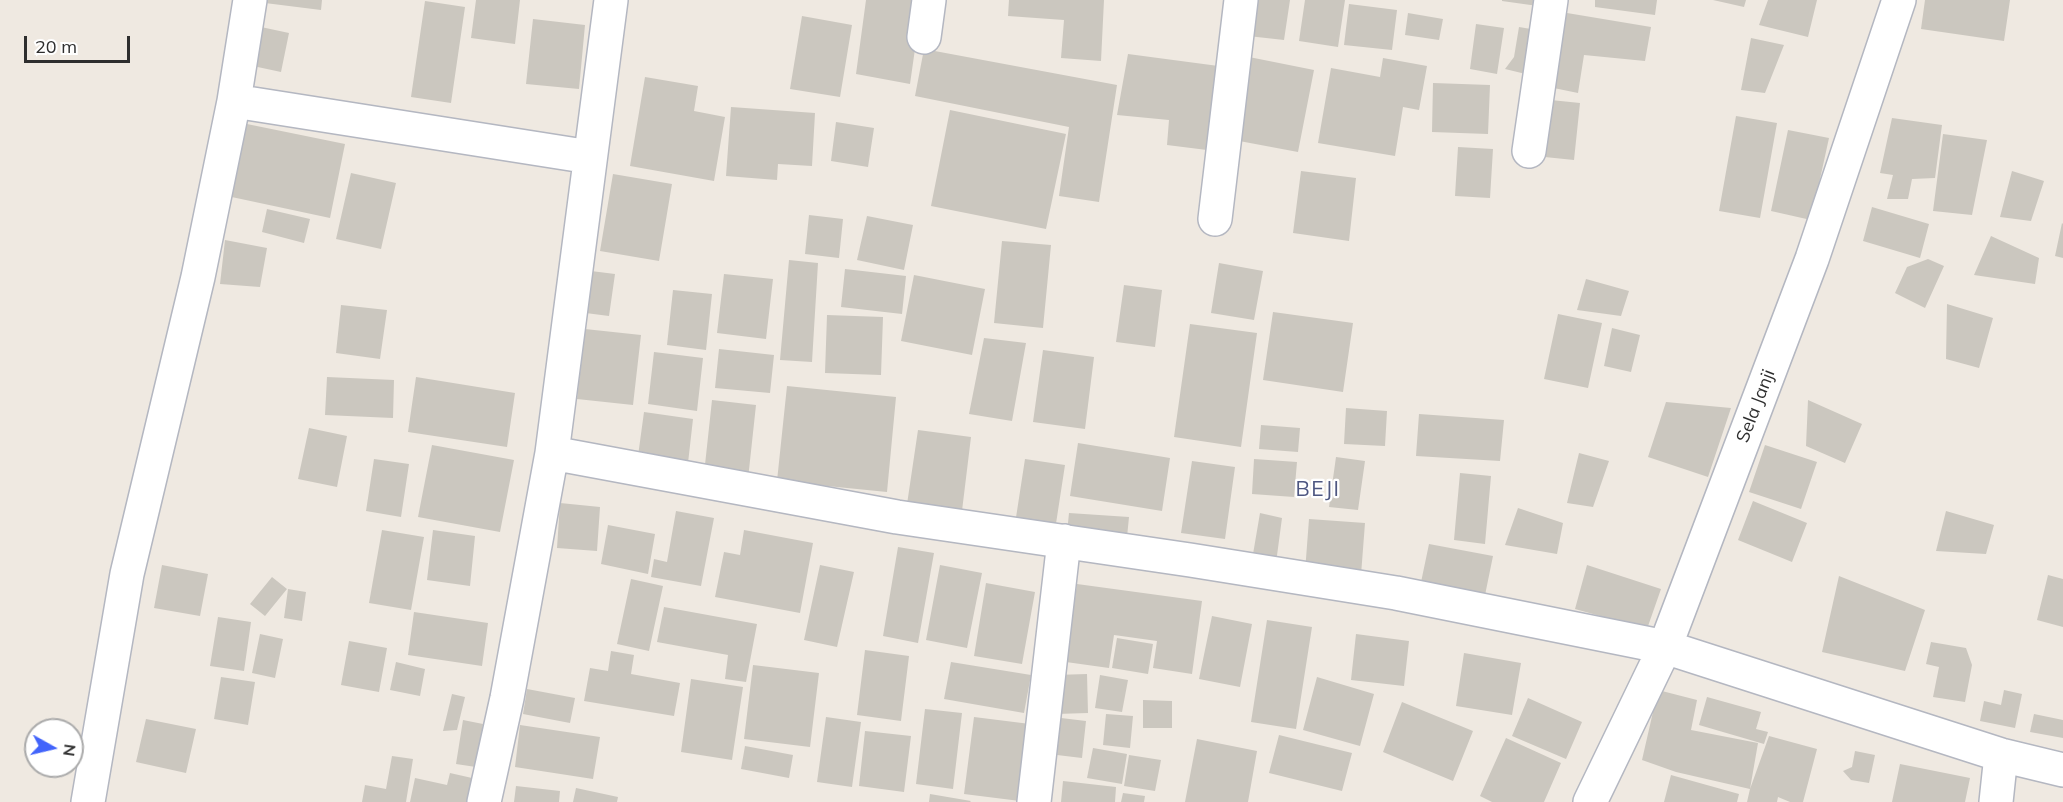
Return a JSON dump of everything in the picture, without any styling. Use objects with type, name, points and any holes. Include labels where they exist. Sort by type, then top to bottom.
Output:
[{"type":"street","points":[[88,802],[127,574],[198,277],[234,101],[250,0]]},
{"type":"street","points":[[484,802],[507,698],[552,453],[611,0]]},
{"type":"street","points":[[924,38],[929,0]]},
{"type":"street","points":[[1215,219],[1241,0]]},
{"type":"street","points":[[1529,151],[1551,0]]},
{"type":"street","name":"Sela Janji","points":[[1590,802],[1665,647],[1812,259],[1899,0]]},
{"type":"street","points":[[234,101],[590,157]]},
{"type":"street","points":[[552,453],[897,517],[1396,593],[1665,647],[2001,755],[2063,770]]},
{"type":"street","points":[[1034,802],[1064,541]]},
{"type":"street","points":[[1996,802],[2001,755]]},
{"type":"building","points":[[265,0],[322,0],[321,10],[265,3]]},
{"type":"building","points":[[476,0],[520,0],[515,44],[471,38]]},
{"type":"building","points":[[866,0],[922,0],[910,84],[856,74]]},
{"type":"building","points":[[1009,0],[1104,0],[1101,61],[1061,58],[1064,20],[1008,16]]},
{"type":"building","points":[[1244,0],[1290,0],[1284,40],[1239,35]]},
{"type":"building","points":[[1305,0],[1345,0],[1338,47],[1299,41]]},
{"type":"building","points":[[1545,0],[1545,7],[1502,1]]},
{"type":"building","points":[[1595,0],[1657,0],[1655,15],[1595,7]]},
{"type":"building","points":[[1713,0],[1746,0],[1744,7]]},
{"type":"building","points":[[1768,0],[1817,0],[1808,37],[1759,25]]},
{"type":"building","points":[[1925,0],[2010,0],[2004,41],[1921,29]]},
{"type":"building","points":[[425,1],[465,7],[451,103],[411,97]]},
{"type":"building","points":[[1349,4],[1397,10],[1392,50],[1344,45]]},
{"type":"building","points":[[1408,13],[1443,19],[1439,40],[1405,35]]},
{"type":"building","points":[[1567,13],[1651,27],[1645,61],[1584,55],[1578,93],[1544,86],[1546,51]]},
{"type":"building","points":[[802,16],[852,25],[840,97],[790,89]]},
{"type":"building","points":[[533,19],[585,25],[579,89],[526,84]]},
{"type":"building","points":[[1476,24],[1504,28],[1497,74],[1470,69]]},
{"type":"building","points":[[261,27],[289,33],[281,72],[253,66]]},
{"type":"building","points":[[1519,27],[1543,31],[1534,76],[1505,69],[1514,57]]},
{"type":"building","points":[[1751,38],[1784,45],[1765,93],[1741,90]]},
{"type":"building","points":[[924,49],[1117,85],[1099,202],[1059,196],[1069,127],[915,96]]},
{"type":"building","points":[[1128,54],[1226,67],[1215,151],[1167,145],[1169,120],[1117,115]]},
{"type":"building","points":[[1249,57],[1314,70],[1298,152],[1234,140]]},
{"type":"building","points":[[1383,58],[1427,66],[1419,110],[1403,107],[1395,156],[1318,143],[1331,68],[1380,77]]},
{"type":"building","points":[[645,77],[698,86],[694,111],[725,117],[714,181],[630,166]]},
{"type":"building","points":[[1433,83],[1490,85],[1488,134],[1432,132]]},
{"type":"building","points":[[1541,99],[1580,103],[1574,160],[1535,156]]},
{"type":"building","points":[[731,107],[815,113],[812,166],[778,164],[777,180],[726,176]]},
{"type":"building","points":[[950,110],[1066,134],[1046,229],[931,206]]},
{"type":"building","points":[[1736,116],[1777,123],[1760,218],[1719,211]]},
{"type":"building","points":[[1892,118],[1942,125],[1935,178],[1912,179],[1908,199],[1887,199],[1893,175],[1880,173]]},
{"type":"building","points":[[836,122],[874,128],[868,167],[831,161]]},
{"type":"building","points":[[242,123],[345,144],[330,218],[227,196]]},
{"type":"building","points":[[1788,130],[1829,138],[1811,220],[1771,211]]},
{"type":"building","points":[[1943,134],[1987,140],[1972,215],[1933,211]]},
{"type":"building","points":[[1458,147],[1493,149],[1490,198],[1455,196]]},
{"type":"building","points":[[1301,171],[1356,178],[1349,241],[1293,233]]},
{"type":"building","points":[[2012,171],[2044,181],[2031,221],[2000,217]]},
{"type":"building","points":[[351,173],[396,183],[381,249],[336,239]]},
{"type":"building","points":[[613,174],[672,184],[659,261],[600,251]]},
{"type":"building","points":[[1872,207],[1929,224],[1920,258],[1863,241]]},
{"type":"building","points":[[267,209],[310,219],[304,243],[262,232]]},
{"type":"building","points":[[809,215],[843,219],[839,258],[805,254]]},
{"type":"building","points":[[867,216],[913,225],[904,270],[857,260]]},
{"type":"building","points":[[2063,224],[2063,258],[2055,256]]},
{"type":"building","points":[[1991,236],[2039,258],[2035,284],[1974,275]]},
{"type":"building","points":[[225,240],[267,248],[260,287],[220,284]]},
{"type":"building","points":[[1002,241],[1051,245],[1043,328],[994,323]]},
{"type":"building","points":[[1928,259],[1944,266],[1925,308],[1895,293],[1907,267]]},
{"type":"building","points":[[789,260],[818,263],[812,362],[780,360]]},
{"type":"building","points":[[1219,263],[1263,271],[1254,320],[1211,313]]},
{"type":"building","points":[[845,269],[906,276],[902,314],[841,307]]},
{"type":"building","points":[[583,270],[615,274],[609,316],[578,312]]},
{"type":"building","points":[[724,274],[773,279],[766,339],[717,333]]},
{"type":"building","points":[[914,275],[985,289],[972,355],[901,341]]},
{"type":"building","points":[[1586,279],[1629,291],[1621,316],[1577,310]]},
{"type":"building","points":[[1124,285],[1162,290],[1155,347],[1116,342]]},
{"type":"building","points":[[673,290],[712,294],[706,350],[667,345]]},
{"type":"building","points":[[1947,304],[1993,318],[1979,368],[1946,359]]},
{"type":"building","points":[[341,305],[387,310],[380,359],[336,353]]},
{"type":"building","points":[[1273,312],[1353,323],[1343,392],[1263,380]]},
{"type":"building","points":[[1558,314],[1602,323],[1588,388],[1544,379]]},
{"type":"building","points":[[827,315],[883,317],[881,375],[825,373]]},
{"type":"building","points":[[1190,324],[1257,333],[1241,447],[1174,437]]},
{"type":"building","points":[[1612,328],[1640,335],[1631,372],[1604,366]]},
{"type":"building","points":[[585,329],[641,335],[633,405],[577,399]]},
{"type":"building","points":[[984,338],[1026,343],[1012,421],[969,414]]},
{"type":"building","points":[[719,349],[774,355],[770,393],[715,388]]},
{"type":"building","points":[[1043,350],[1094,357],[1085,429],[1033,422]]},
{"type":"building","points":[[654,352],[703,358],[697,411],[648,404]]},
{"type":"building","points":[[327,377],[394,380],[393,418],[325,415]]},
{"type":"building","points":[[416,377],[515,393],[507,447],[408,432]]},
{"type":"building","points":[[787,386],[896,397],[887,492],[777,481]]},
{"type":"building","points":[[712,400],[756,405],[748,479],[704,474]]},
{"type":"building","points":[[1808,400],[1862,424],[1845,463],[1806,446]]},
{"type":"building","points":[[1666,402],[1731,408],[1708,477],[1648,457]]},
{"type":"building","points":[[1346,408],[1387,411],[1385,446],[1344,444]]},
{"type":"building","points":[[644,412],[693,419],[688,463],[638,456]]},
{"type":"building","points":[[1419,414],[1504,420],[1500,461],[1416,456]]},
{"type":"building","points":[[1261,425],[1300,428],[1298,452],[1259,449]]},
{"type":"building","points":[[309,428],[347,436],[337,487],[298,479]]},
{"type":"building","points":[[918,430],[971,437],[961,519],[906,511]]},
{"type":"building","points":[[1078,443],[1170,458],[1162,511],[1070,496]]},
{"type":"building","points":[[432,445],[514,460],[500,532],[418,517]]},
{"type":"building","points":[[1765,445],[1817,462],[1801,509],[1749,492]]},
{"type":"building","points":[[1579,453],[1609,461],[1593,507],[1567,503]]},
{"type":"building","points":[[1336,457],[1365,461],[1358,510],[1329,507]]},
{"type":"building","points":[[374,459],[409,464],[401,517],[366,511]]},
{"type":"building","points":[[1025,459],[1065,465],[1055,530],[1015,524]]},
{"type":"building","points":[[1254,459],[1297,462],[1294,497],[1252,494]]},
{"type":"building","points":[[1192,461],[1235,467],[1225,539],[1181,533]]},
{"type":"building","points":[[1460,473],[1491,476],[1485,544],[1454,540]]},
{"type":"building","points":[[1753,501],[1807,523],[1792,562],[1738,540]]},
{"type":"building","points":[[560,503],[600,507],[597,551],[557,548]]},
{"type":"building","points":[[1518,508],[1563,523],[1557,554],[1505,545]]},
{"type":"building","points":[[676,511],[714,518],[701,586],[651,577],[654,559],[667,562]]},
{"type":"building","points":[[1946,511],[1994,525],[1986,554],[1936,551]]},
{"type":"building","points":[[1069,513],[1129,517],[1127,537],[1067,533]]},
{"type":"building","points":[[1260,513],[1282,518],[1276,563],[1252,560]]},
{"type":"building","points":[[1309,519],[1365,523],[1361,575],[1305,572]]},
{"type":"building","points":[[608,525],[655,534],[648,574],[601,564]]},
{"type":"building","points":[[382,530],[424,537],[411,610],[369,603]]},
{"type":"building","points":[[433,530],[475,536],[470,586],[427,580]]},
{"type":"building","points":[[744,530],[813,543],[800,613],[715,597],[724,552],[740,555]]},
{"type":"building","points":[[1429,544],[1493,556],[1484,600],[1420,587]]},
{"type":"building","points":[[898,547],[934,553],[918,643],[883,636]]},
{"type":"building","points":[[162,565],[208,574],[200,616],[154,608]]},
{"type":"building","points":[[820,565],[854,572],[837,647],[804,640]]},
{"type":"building","points":[[940,565],[982,573],[967,648],[926,640]]},
{"type":"building","points":[[1587,565],[1661,589],[1647,629],[1575,609]]},
{"type":"building","points":[[2048,575],[2063,579],[2063,627],[2037,620]]},
{"type":"building","points":[[1839,576],[1925,610],[1905,671],[1822,652]]},
{"type":"building","points":[[272,577],[287,589],[265,616],[250,604]]},
{"type":"building","points":[[631,579],[663,586],[649,651],[617,644]]},
{"type":"building","points":[[986,583],[1035,592],[1022,664],[974,656]]},
{"type":"building","points":[[1077,584],[1202,601],[1192,674],[1153,668],[1157,641],[1114,635],[1109,668],[1066,662]]},
{"type":"building","points":[[288,589],[306,592],[302,621],[284,618]]},
{"type":"building","points":[[664,607],[757,624],[746,682],[725,679],[728,655],[657,642]]},
{"type":"building","points":[[414,612],[488,623],[482,666],[408,655]]},
{"type":"building","points":[[1212,616],[1252,624],[1240,687],[1199,679]]},
{"type":"building","points":[[218,617],[251,622],[244,671],[210,666]]},
{"type":"building","points":[[1267,620],[1312,627],[1296,729],[1251,722]]},
{"type":"building","points":[[260,634],[283,639],[275,678],[252,673]]},
{"type":"building","points":[[1356,634],[1409,641],[1404,686],[1351,680]]},
{"type":"building","points":[[1117,638],[1153,644],[1148,674],[1112,668]]},
{"type":"building","points":[[349,641],[387,648],[379,692],[341,685]]},
{"type":"building","points":[[1931,642],[1966,648],[1972,665],[1965,702],[1933,697],[1939,667],[1926,664]]},
{"type":"building","points":[[865,650],[909,656],[901,721],[857,715]]},
{"type":"building","points":[[611,651],[634,655],[631,674],[680,683],[674,716],[584,701],[590,668],[608,671]]},
{"type":"building","points":[[1464,653],[1521,663],[1512,715],[1456,706]]},
{"type":"building","points":[[396,662],[425,669],[420,696],[390,690]]},
{"type":"building","points":[[951,662],[1031,675],[1024,713],[944,699]]},
{"type":"building","points":[[753,665],[819,673],[810,747],[744,739]]},
{"type":"building","points":[[1087,674],[1088,713],[1056,714],[1055,675]]},
{"type":"building","points":[[1100,675],[1128,680],[1122,712],[1095,708]]},
{"type":"building","points":[[221,677],[255,682],[248,725],[214,719]]},
{"type":"building","points":[[1317,677],[1374,694],[1360,746],[1303,730]]},
{"type":"building","points":[[691,679],[743,687],[732,760],[681,752]]},
{"type":"building","points":[[527,689],[575,698],[570,723],[523,714]]},
{"type":"building","points":[[1658,690],[1697,700],[1691,730],[1758,743],[1750,789],[1676,772],[1642,760]]},
{"type":"building","points":[[2004,690],[2022,694],[2015,728],[1980,721],[1984,701],[2001,705]]},
{"type":"building","points":[[452,694],[465,697],[457,730],[443,731]]},
{"type":"building","points":[[1707,697],[1761,712],[1756,729],[1768,732],[1764,744],[1699,725]]},
{"type":"building","points":[[1528,698],[1582,722],[1566,759],[1512,736]]},
{"type":"building","points":[[1143,700],[1172,701],[1172,728],[1143,728]]},
{"type":"building","points":[[1402,702],[1473,731],[1453,781],[1383,752]]},
{"type":"building","points":[[925,709],[962,713],[953,789],[916,784]]},
{"type":"building","points":[[1106,714],[1133,716],[1130,748],[1103,745]]},
{"type":"building","points":[[2034,714],[2063,720],[2063,738],[2030,732]]},
{"type":"building","points":[[826,717],[861,722],[852,787],[817,782]]},
{"type":"building","points":[[974,717],[1030,724],[1020,801],[964,794]]},
{"type":"building","points":[[1061,718],[1086,721],[1082,758],[1057,755]]},
{"type":"building","points":[[146,719],[196,729],[186,773],[136,762]]},
{"type":"building","points":[[463,720],[483,724],[476,767],[456,764]]},
{"type":"building","points":[[520,725],[600,737],[593,779],[515,767]]},
{"type":"building","points":[[865,731],[911,736],[904,792],[859,786]]},
{"type":"building","points":[[1279,735],[1352,753],[1342,791],[1269,773]]},
{"type":"building","points":[[1769,736],[1817,749],[1803,802],[1790,802],[1778,797],[1777,802],[1747,802]]},
{"type":"building","points":[[1506,738],[1561,763],[1544,802],[1492,802],[1480,796]]},
{"type":"building","points":[[1197,739],[1257,751],[1248,802],[1185,802]]},
{"type":"building","points":[[745,746],[793,755],[789,778],[741,769]]},
{"type":"building","points":[[1093,748],[1127,754],[1122,784],[1087,778]]},
{"type":"building","points":[[1855,751],[1875,755],[1869,783],[1851,780],[1843,771],[1852,767]]},
{"type":"building","points":[[1129,755],[1161,760],[1155,791],[1124,786]]},
{"type":"building","points":[[392,756],[413,759],[406,802],[362,802],[365,785],[386,789]]},
{"type":"building","points":[[1900,764],[1970,778],[1965,802],[1892,802]]},
{"type":"building","points":[[450,773],[472,778],[468,802],[410,802],[415,778],[447,785]]},
{"type":"building","points":[[1671,775],[1739,794],[1737,802],[1664,802]]},
{"type":"building","points":[[1063,781],[1116,787],[1115,802],[1061,802]]},
{"type":"building","points":[[516,786],[560,791],[559,802],[514,802]]},
{"type":"building","points":[[576,788],[618,797],[617,802],[573,802]]},
{"type":"building","points":[[1123,793],[1145,796],[1144,802],[1121,802]]},
{"type":"building","points":[[930,794],[971,801],[929,802]]},
{"type":"district","name":"BEJI","points":[[1318,490]]}]
